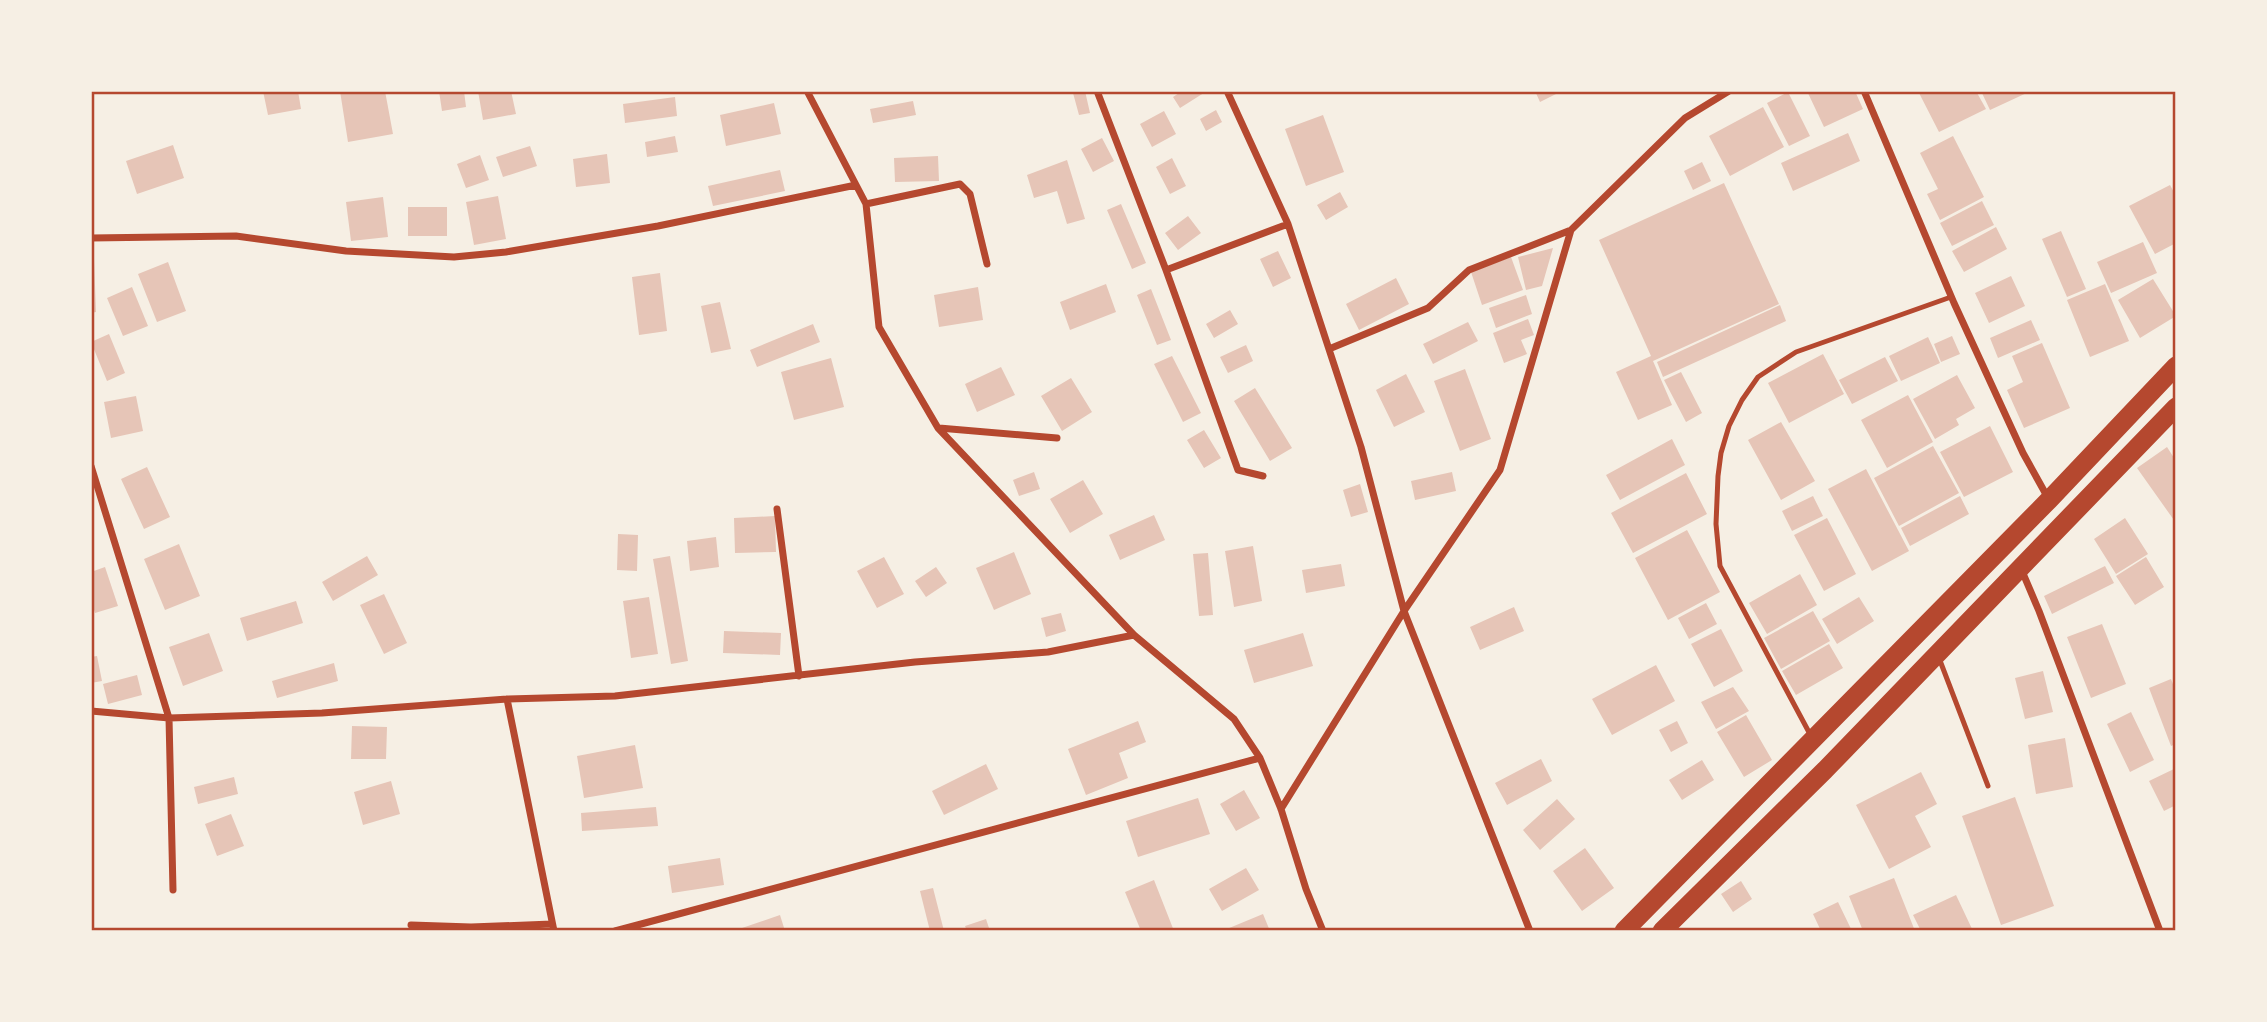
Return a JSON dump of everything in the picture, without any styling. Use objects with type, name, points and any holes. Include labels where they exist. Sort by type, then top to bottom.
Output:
[{"type":"highway","points":[[1624,931],[2049,500],[2176,366]]},
{"type":"highway","points":[[1662,931],[1825,769],[2176,407]]},
{"type":"street","points":[[807,91],[866,204],[879,327],[938,428],[1134,635],[1234,719],[1260,758],[1281,809],[1306,889],[1323,931]]},
{"type":"street","points":[[1097,91],[1166,270],[1238,470],[1263,476]]},
{"type":"street","points":[[1227,91],[1288,224],[1361,447],[1404,611],[1530,931]]},
{"type":"street","points":[[1329,349],[1428,308],[1469,270],[1571,230],[1685,118],[1729,91]]},
{"type":"street","points":[[1864,91],[1951,297],[2023,453],[2049,500]]},
{"type":"street","points":[[866,204],[960,184],[970,194],[987,264]]},
{"type":"street","points":[[91,238],[236,236],[346,251],[454,257],[506,252],[658,226],[856,185]]},
{"type":"street","points":[[1166,270],[1288,224]]},
{"type":"street","points":[[1281,809],[1404,611],[1500,470],[1571,230]]},
{"type":"street","points":[[938,428],[1057,438]]},
{"type":"street","points":[[91,466],[169,718],[173,890]]},
{"type":"street","points":[[777,509],[799,677]]},
{"type":"street","points":[[2020,567],[2160,931]]},
{"type":"street","points":[[91,711],[169,718],[323,713],[507,699],[615,696],[915,662],[1048,652],[1134,635]]},
{"type":"street","points":[[411,925],[553,928],[507,699]]},
{"type":"street","points":[[615,931],[1260,758]]},
{"type":"lane","points":[[1814,740],[1720,566],[1716,524],[1718,476],[1729,426],[1758,377],[1796,352],[1951,297]]},
{"type":"lane","points":[[1936,652],[1988,786]]},
{"type":"building","points":[[263,91],[298,91],[301,109],[268,115]]},
{"type":"building","points":[[340,91],[385,91],[393,134],[348,142]]},
{"type":"building","points":[[439,91],[464,91],[466,107],[442,111]]},
{"type":"building","points":[[478,91],[511,91],[516,114],[483,120]]},
{"type":"building","points":[[1085,91],[1090,113],[1079,115],[1073,93]]},
{"type":"building","points":[[1182,91],[1207,91],[1180,108],[1173,97]]},
{"type":"building","points":[[1535,91],[1562,91],[1540,102]]},
{"type":"building","points":[[1807,91],[1855,91],[1863,109],[1824,127]]},
{"type":"building","points":[[1918,91],[1976,91],[1986,109],[1939,132]]},
{"type":"building","points":[[1981,91],[2031,91],[1990,110]]},
{"type":"building","points":[[1788,92],[1810,136],[1789,146],[1767,103]]},
{"type":"building","points":[[675,97],[677,116],[625,123],[623,104]]},
{"type":"building","points":[[913,101],[916,115],[873,123],[870,109]]},
{"type":"building","points":[[774,103],[781,134],[726,146],[720,115]]},
{"type":"building","points":[[1763,107],[1784,147],[1730,176],[1709,136]]},
{"type":"building","points":[[1216,110],[1222,122],[1206,131],[1200,119]]},
{"type":"building","points":[[1164,111],[1176,134],[1152,147],[1140,124]]},
{"type":"building","points":[[1323,115],[1344,172],[1306,186],[1285,129]]},
{"type":"building","points":[[1848,133],[1860,161],[1793,191],[1781,163]]},
{"type":"building","points":[[675,136],[678,152],[647,157],[645,142]]},
{"type":"building","points":[[1953,136],[1984,197],[1940,220],[1927,194],[1938,189],[1920,153]]},
{"type":"building","points":[[1102,138],[1114,161],[1093,172],[1081,149]]},
{"type":"building","points":[[173,145],[184,178],[137,194],[126,161]]},
{"type":"building","points":[[530,146],[537,166],[503,177],[496,157]]},
{"type":"building","points":[[607,154],[610,183],[576,187],[573,159]]},
{"type":"building","points":[[480,155],[489,180],[466,188],[457,164]]},
{"type":"building","points":[[938,156],[939,181],[895,182],[894,158]]},
{"type":"building","points":[[1172,158],[1186,186],[1170,194],[1156,167]]},
{"type":"building","points":[[1067,160],[1085,219],[1067,224],[1057,191],[1034,198],[1027,175]]},
{"type":"building","points":[[1702,162],[1711,181],[1693,190],[1684,171]]},
{"type":"building","points":[[780,170],[785,191],[713,206],[708,186]]},
{"type":"building","points":[[1724,183],[1779,304],[1653,361],[1672,405],[1638,420],[1616,372],[1651,356],[1599,240]]},
{"type":"building","points":[[2170,185],[2176,196],[2176,243],[2155,254],[2129,206]]},
{"type":"building","points":[[1340,192],[1348,207],[1326,220],[1317,205]]},
{"type":"building","points":[[498,196],[506,239],[474,245],[466,202]]},
{"type":"building","points":[[383,197],[388,237],[351,241],[346,202]]},
{"type":"building","points":[[1982,201],[1994,225],[1952,246],[1940,223]]},
{"type":"building","points":[[1121,204],[1146,263],[1132,269],[1107,210]]},
{"type":"building","points":[[408,207],[447,207],[447,236],[408,236]]},
{"type":"building","points":[[1188,216],[1201,233],[1178,250],[1165,233]]},
{"type":"building","points":[[1996,227],[2007,249],[1964,272],[1952,251]]},
{"type":"building","points":[[2061,231],[2086,289],[2067,297],[2042,239]]},
{"type":"building","points":[[2143,242],[2157,273],[2111,293],[2097,262]]},
{"type":"building","points":[[1553,248],[1542,286],[1526,290],[1518,257]]},
{"type":"building","points":[[1278,251],[1291,278],[1273,287],[1260,259]]},
{"type":"building","points":[[1511,257],[1523,290],[1482,305],[1471,272]]},
{"type":"building","points":[[91,259],[94,259],[96,312],[91,313]]},
{"type":"building","points":[[168,262],[186,311],[157,322],[138,274]]},
{"type":"building","points":[[660,273],[667,331],[639,335],[632,277]]},
{"type":"building","points":[[2011,276],[2025,306],[1989,323],[1975,293]]},
{"type":"building","points":[[1396,278],[1409,304],[1359,330],[1346,304]]},
{"type":"building","points":[[2153,279],[2176,316],[2140,338],[2118,300]]},
{"type":"building","points":[[1106,284],[1116,312],[1070,330],[1060,302]]},
{"type":"building","points":[[2105,284],[2129,341],[2090,357],[2067,300]]},
{"type":"building","points":[[132,287],[148,326],[123,336],[107,298]]},
{"type":"building","points":[[978,287],[983,320],[939,327],[934,295]]},
{"type":"building","points":[[1151,289],[1171,340],[1157,345],[1137,295]]},
{"type":"building","points":[[1526,295],[1532,314],[1496,328],[1489,308]]},
{"type":"building","points":[[720,302],[731,349],[711,353],[701,306]]},
{"type":"building","points":[[1780,305],[1786,321],[1663,377],[1657,362]]},
{"type":"building","points":[[1230,310],[1238,324],[1214,338],[1206,324]]},
{"type":"building","points":[[1528,319],[1534,335],[1521,340],[1527,354],[1504,363],[1493,333]]},
{"type":"building","points":[[2031,320],[2040,340],[1998,358],[1990,338]]},
{"type":"building","points":[[1468,322],[1478,341],[1433,364],[1423,344]]},
{"type":"building","points":[[813,324],[820,342],[757,367],[750,350]]},
{"type":"building","points":[[109,334],[125,373],[107,381],[91,342]]},
{"type":"building","points":[[1952,336],[1960,354],[1941,362],[1934,344]]},
{"type":"building","points":[[1928,337],[1940,363],[1901,381],[1889,356]]},
{"type":"building","points":[[2042,343],[2070,408],[2024,428],[2007,390],[2023,382],[2012,356]]},
{"type":"building","points":[[1246,345],[1253,361],[1228,373],[1220,357]]},
{"type":"building","points":[[1823,354],[1844,394],[1789,423],[1768,383]]},
{"type":"building","points":[[1172,356],[1201,413],[1183,422],[1154,364]]},
{"type":"building","points":[[1885,357],[1898,381],[1852,404],[1839,380]]},
{"type":"building","points":[[831,358],[844,407],[794,420],[781,372]]},
{"type":"building","points":[[1001,367],[1015,395],[977,412],[965,384]]},
{"type":"building","points":[[1465,369],[1491,439],[1460,451],[1434,381]]},
{"type":"building","points":[[1681,372],[1702,413],[1686,422],[1664,380]]},
{"type":"building","points":[[1406,374],[1425,412],[1394,427],[1376,390]]},
{"type":"building","points":[[1957,375],[1975,408],[1956,419],[1959,425],[1935,439],[1913,399]]},
{"type":"building","points":[[1071,378],[1092,412],[1062,431],[1041,396]]},
{"type":"building","points":[[1255,388],[1292,448],[1270,461],[1234,401]]},
{"type":"building","points":[[1908,395],[1933,442],[1887,468],[1861,420]]},
{"type":"building","points":[[136,396],[143,431],[111,438],[104,402]]},
{"type":"building","points":[[1781,422],[1815,481],[1781,500],[1748,440]]},
{"type":"building","points":[[1990,426],[2013,472],[1964,497],[1940,452]]},
{"type":"building","points":[[1204,430],[1221,458],[1204,468],[1187,440]]},
{"type":"building","points":[[1672,439],[1685,465],[1620,500],[1606,475]]},
{"type":"building","points":[[1933,446],[1959,493],[1899,526],[1874,478]]},
{"type":"building","points":[[2167,447],[2176,461],[2176,523],[2137,468]]},
{"type":"building","points":[[147,467],[170,517],[144,529],[121,479]]},
{"type":"building","points":[[1866,469],[1909,551],[1872,571],[1828,489]]},
{"type":"building","points":[[1034,472],[1040,489],[1019,496],[1013,480]]},
{"type":"building","points":[[1452,472],[1456,491],[1415,500],[1411,481]]},
{"type":"building","points":[[1686,473],[1707,514],[1633,553],[1611,513]]},
{"type":"building","points":[[1083,480],[1103,514],[1070,533],[1050,499]]},
{"type":"building","points":[[1360,484],[1368,512],[1351,517],[1343,490]]},
{"type":"building","points":[[1813,496],[1823,516],[1792,531],[1782,511]]},
{"type":"building","points":[[1960,496],[1969,514],[1910,546],[1901,528]]},
{"type":"building","points":[[1154,515],[1165,540],[1120,560],[1109,535]]},
{"type":"building","points":[[775,516],[776,552],[735,553],[734,518]]},
{"type":"building","points":[[1827,518],[1856,574],[1824,591],[1794,535]]},
{"type":"building","points":[[2125,518],[2148,554],[2116,574],[2094,539]]},
{"type":"building","points":[[1687,530],[1720,592],[1668,620],[1635,558]]},
{"type":"building","points":[[618,534],[638,535],[637,571],[617,570]]},
{"type":"building","points":[[716,537],[719,567],[690,571],[687,541]]},
{"type":"building","points":[[179,544],[200,596],[165,610],[144,559]]},
{"type":"building","points":[[1253,546],[1262,601],[1234,607],[1225,551]]},
{"type":"building","points":[[1014,552],[1031,594],[994,610],[976,568]]},
{"type":"building","points":[[1208,553],[1213,615],[1199,616],[1193,554]]},
{"type":"building","points":[[367,556],[378,575],[333,601],[322,582]]},
{"type":"building","points":[[670,556],[688,661],[671,664],[653,559]]},
{"type":"building","points":[[884,557],[904,594],[877,608],[857,571]]},
{"type":"building","points":[[2146,557],[2164,587],[2135,605],[2116,576]]},
{"type":"building","points":[[1341,564],[1345,586],[1306,593],[1302,570]]},
{"type":"building","points":[[2105,566],[2114,583],[2052,614],[2044,596]]},
{"type":"building","points":[[105,567],[118,606],[95,613],[91,600],[91,572]]},
{"type":"building","points":[[936,567],[947,583],[926,597],[915,581]]},
{"type":"building","points":[[1800,574],[1817,605],[1767,634],[1749,603]]},
{"type":"building","points":[[384,594],[407,643],[384,654],[360,605]]},
{"type":"building","points":[[649,597],[658,654],[631,658],[623,601]]},
{"type":"building","points":[[1859,597],[1874,621],[1837,644],[1822,619]]},
{"type":"building","points":[[296,601],[303,623],[247,641],[240,618]]},
{"type":"building","points":[[1706,603],[1717,624],[1689,639],[1678,618]]},
{"type":"building","points":[[1514,607],[1524,631],[1480,650],[1470,627]]},
{"type":"building","points":[[1813,611],[1830,641],[1781,669],[1764,638]]},
{"type":"building","points":[[1061,613],[1066,631],[1046,637],[1041,618]]},
{"type":"building","points":[[2102,624],[2126,684],[2091,698],[2067,637]]},
{"type":"building","points":[[1721,629],[1743,671],[1714,687],[1691,644]]},
{"type":"building","points":[[724,631],[781,633],[780,655],[723,653]]},
{"type":"building","points":[[209,633],[223,671],[183,686],[169,647]]},
{"type":"building","points":[[1303,633],[1313,666],[1254,683],[1244,650]]},
{"type":"building","points":[[1829,644],[1843,668],[1796,695],[1782,671]]},
{"type":"building","points":[[97,656],[102,681],[91,683],[91,657]]},
{"type":"building","points":[[334,663],[338,681],[277,698],[272,681]]},
{"type":"building","points":[[1656,665],[1675,701],[1612,735],[1592,699]]},
{"type":"building","points":[[2043,671],[2053,712],[2025,719],[2015,678]]},
{"type":"building","points":[[137,675],[142,695],[108,704],[103,684]]},
{"type":"building","points":[[2171,679],[2176,692],[2176,744],[2171,746],[2149,688]]},
{"type":"building","points":[[1733,687],[1749,711],[1716,729],[1701,702]]},
{"type":"building","points":[[2131,712],[2154,760],[2130,772],[2107,724]]},
{"type":"building","points":[[1746,715],[1772,760],[1744,777],[1717,732]]},
{"type":"building","points":[[1138,721],[1146,742],[1119,753],[1128,778],[1086,795],[1068,749]]},
{"type":"building","points":[[1677,721],[1688,743],[1671,752],[1659,730]]},
{"type":"building","points":[[352,726],[387,727],[386,759],[351,759]]},
{"type":"building","points":[[2065,738],[2073,787],[2036,794],[2028,745]]},
{"type":"building","points":[[635,745],[643,788],[584,798],[577,756]]},
{"type":"building","points":[[1541,759],[1552,781],[1507,805],[1495,783]]},
{"type":"building","points":[[1702,760],[1714,780],[1682,800],[1669,780]]},
{"type":"building","points":[[986,764],[998,789],[944,815],[932,791]]},
{"type":"building","points":[[2176,768],[2176,805],[2164,811],[2149,781]]},
{"type":"building","points":[[1921,772],[1937,804],[1915,816],[1931,847],[1889,869],[1856,805]]},
{"type":"building","points":[[234,777],[238,794],[198,804],[194,787]]},
{"type":"building","points":[[391,781],[400,814],[363,825],[354,792]]},
{"type":"building","points":[[1244,790],[1260,818],[1236,831],[1220,804]]},
{"type":"building","points":[[2015,797],[2054,906],[2001,925],[1962,816]]},
{"type":"building","points":[[1198,798],[1210,834],[1138,857],[1126,821]]},
{"type":"building","points":[[1557,799],[1575,819],[1540,850],[1523,830]]},
{"type":"building","points":[[656,807],[658,826],[582,831],[581,813]]},
{"type":"building","points":[[231,814],[244,846],[217,856],[205,824]]},
{"type":"building","points":[[1585,848],[1614,888],[1582,911],[1553,871]]},
{"type":"building","points":[[720,858],[724,885],[672,893],[668,866]]},
{"type":"building","points":[[1246,868],[1259,890],[1222,911],[1209,889]]},
{"type":"building","points":[[1894,878],[1915,931],[1863,931],[1849,896]]},
{"type":"building","points":[[1154,880],[1174,931],[1141,931],[1125,892]]},
{"type":"building","points":[[1741,881],[1752,899],[1733,912],[1721,894]]},
{"type":"building","points":[[933,888],[944,931],[930,931],[920,891]]},
{"type":"building","points":[[1956,895],[1973,931],[1921,931],[1913,915]]},
{"type":"building","points":[[1838,902],[1852,931],[1821,931],[1813,914]]},
{"type":"building","points":[[1263,914],[1270,931],[1222,931]]},
{"type":"building","points":[[780,915],[785,931],[743,931],[742,928]]},
{"type":"building","points":[[986,919],[990,931],[967,931],[965,926]]}]
